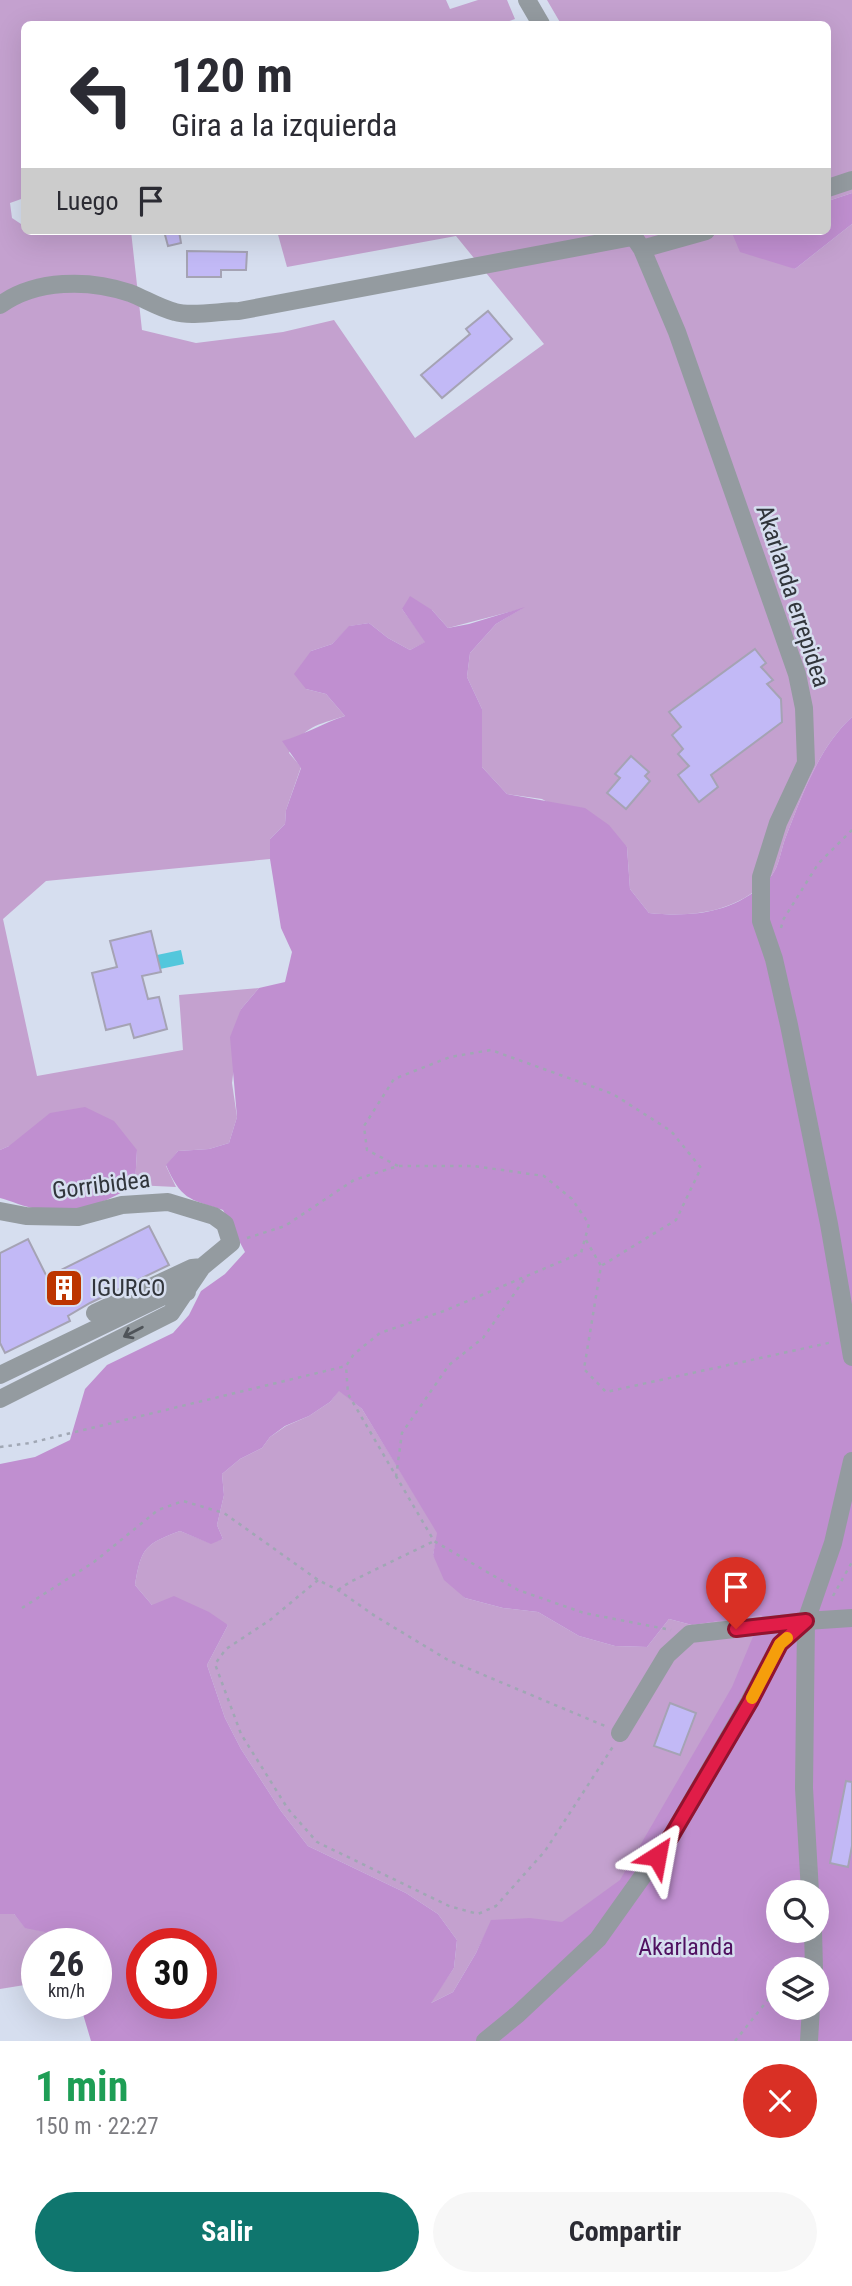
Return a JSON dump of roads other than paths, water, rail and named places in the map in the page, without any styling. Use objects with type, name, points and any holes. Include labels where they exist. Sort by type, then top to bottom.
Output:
[{"type":"street","points":[[527,0],[539,21]]},
{"type":"street","points":[[831,187],[852,180]]},
{"type":"street","points":[[0,305],[9,298],[43,286],[82,283],[127,292],[176,313],[239,311],[634,239],[670,235]]},
{"type":"street","name":"Akarlanda errepidea","points":[[634,239],[677,332],[797,674],[804,708],[806,763],[778,823],[761,877],[761,921],[774,959],[789,1025],[852,1357]]},
{"type":"street","name":"Gorribidea","points":[[0,1211],[26,1216],[78,1217],[122,1205],[168,1202],[214,1216],[225,1224],[231,1242],[202,1267]]},
{"type":"street","points":[[0,1399],[171,1314],[202,1267]]},
{"type":"street","points":[[95,1312],[192,1268],[202,1267]]},
{"type":"street","points":[[0,1375],[170,1293],[187,1292]]},
{"type":"street","points":[[809,1880],[804,1788],[806,1621],[833,1543],[852,1461]]},
{"type":"street","points":[[621,1733],[667,1655],[690,1634],[852,1618]]},
{"type":"street","points":[[485,2041],[598,1939],[672,1835],[750,1702],[780,1644],[806,1621]]},
{"type":"street","points":[[809,2041],[810,2020]]},
{"type":"water","points":[[181,950],[184,964],[160,969],[157,955]]},
{"type":"place","name":"IGURCO","points":[[64,1288]]},
{"type":"park label","name":"Akarlanda","points":[[686,1947]]}]
